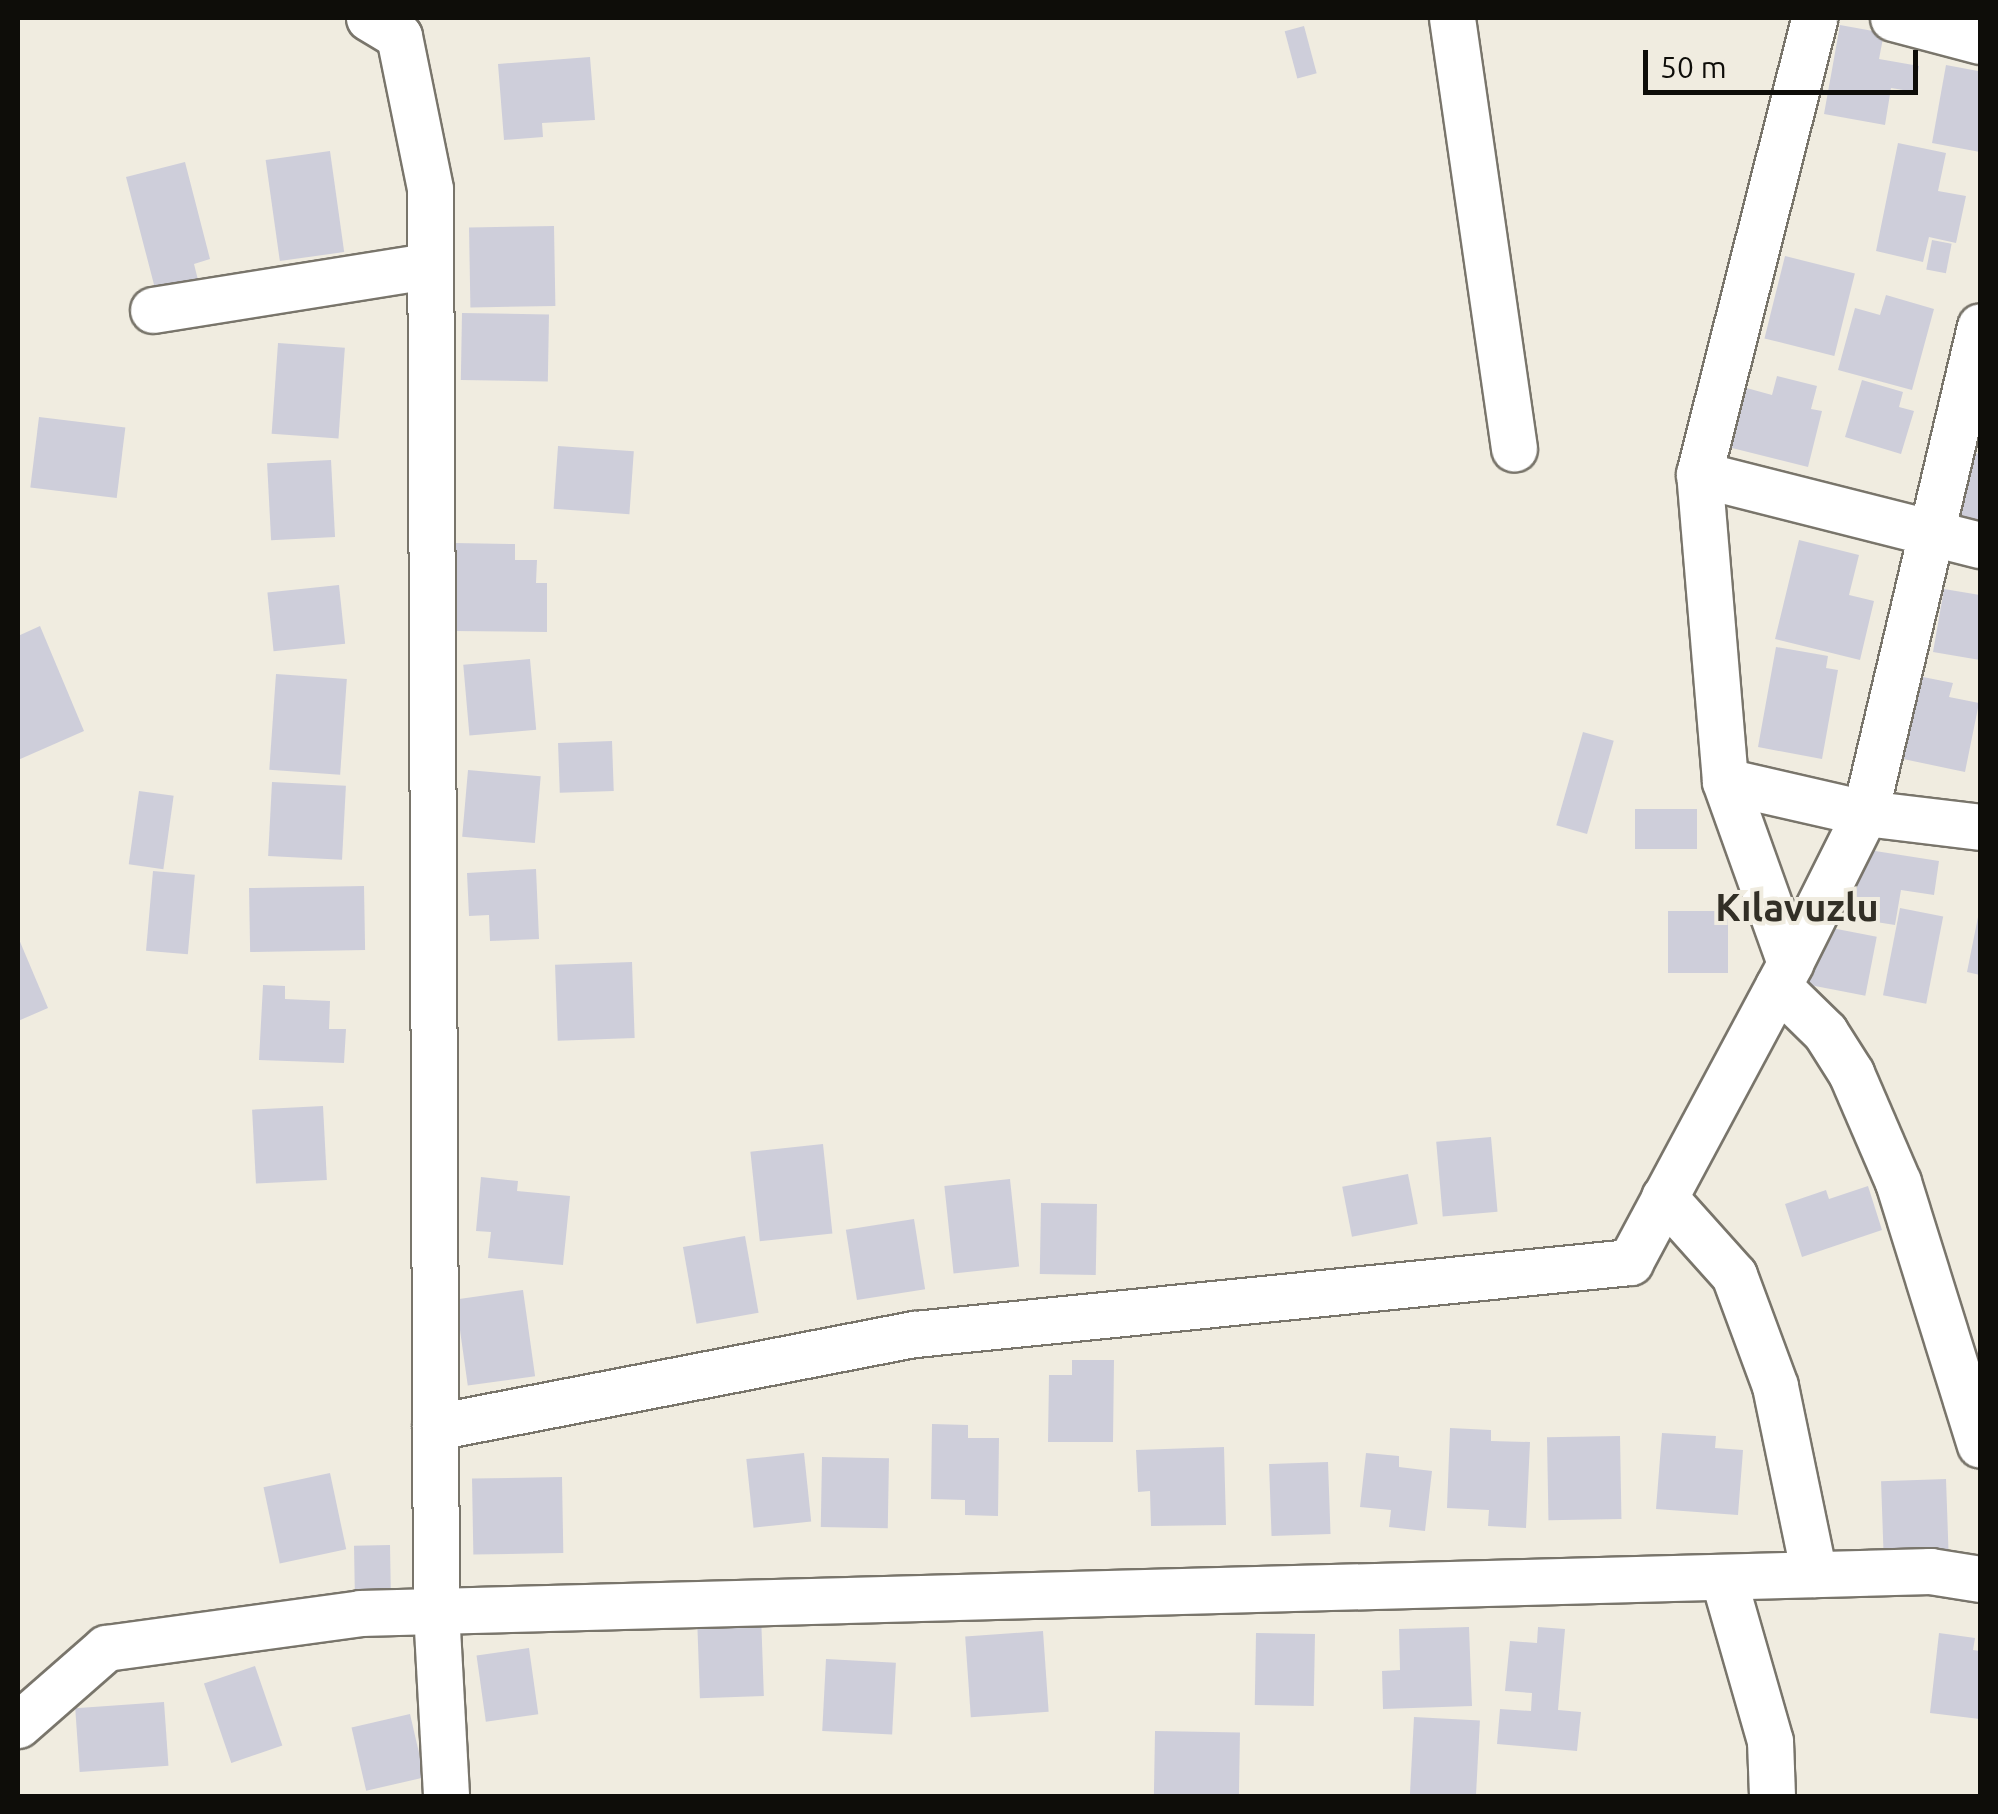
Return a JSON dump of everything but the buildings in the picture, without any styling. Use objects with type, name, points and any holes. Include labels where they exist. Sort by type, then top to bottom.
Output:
[{"type":"street","points":[[368,18],[398,36],[430,189],[436,1610],[446,1796]]},
{"type":"street","points":[[1452,18],[1514,449]]},
{"type":"street","points":[[1814,18],[1699,474],[1724,781],[1784,974],[1851,1073],[1898,1182],[1980,1445]]},
{"type":"street","points":[[1893,18],[1980,41]]},
{"type":"street","points":[[153,310],[428,266]]},
{"type":"street","points":[[435,1427],[915,1334],[1630,1262],[1784,974],[1864,812],[1980,326]]},
{"type":"street","points":[[1699,474],[1980,545]]},
{"type":"street","points":[[1724,781],[1864,812],[1980,827]]},
{"type":"street","points":[[1664,1197],[1734,1275],[1775,1386],[1814,1574]]},
{"type":"street","points":[[18,1725],[106,1648],[360,1612],[1814,1574],[1930,1572],[1980,1579]]},
{"type":"street","points":[[1723,1577],[1770,1740],[1772,1796]]},
{"type":"district","name":"Kılavuzlu","points":[[1797,908]]}]
